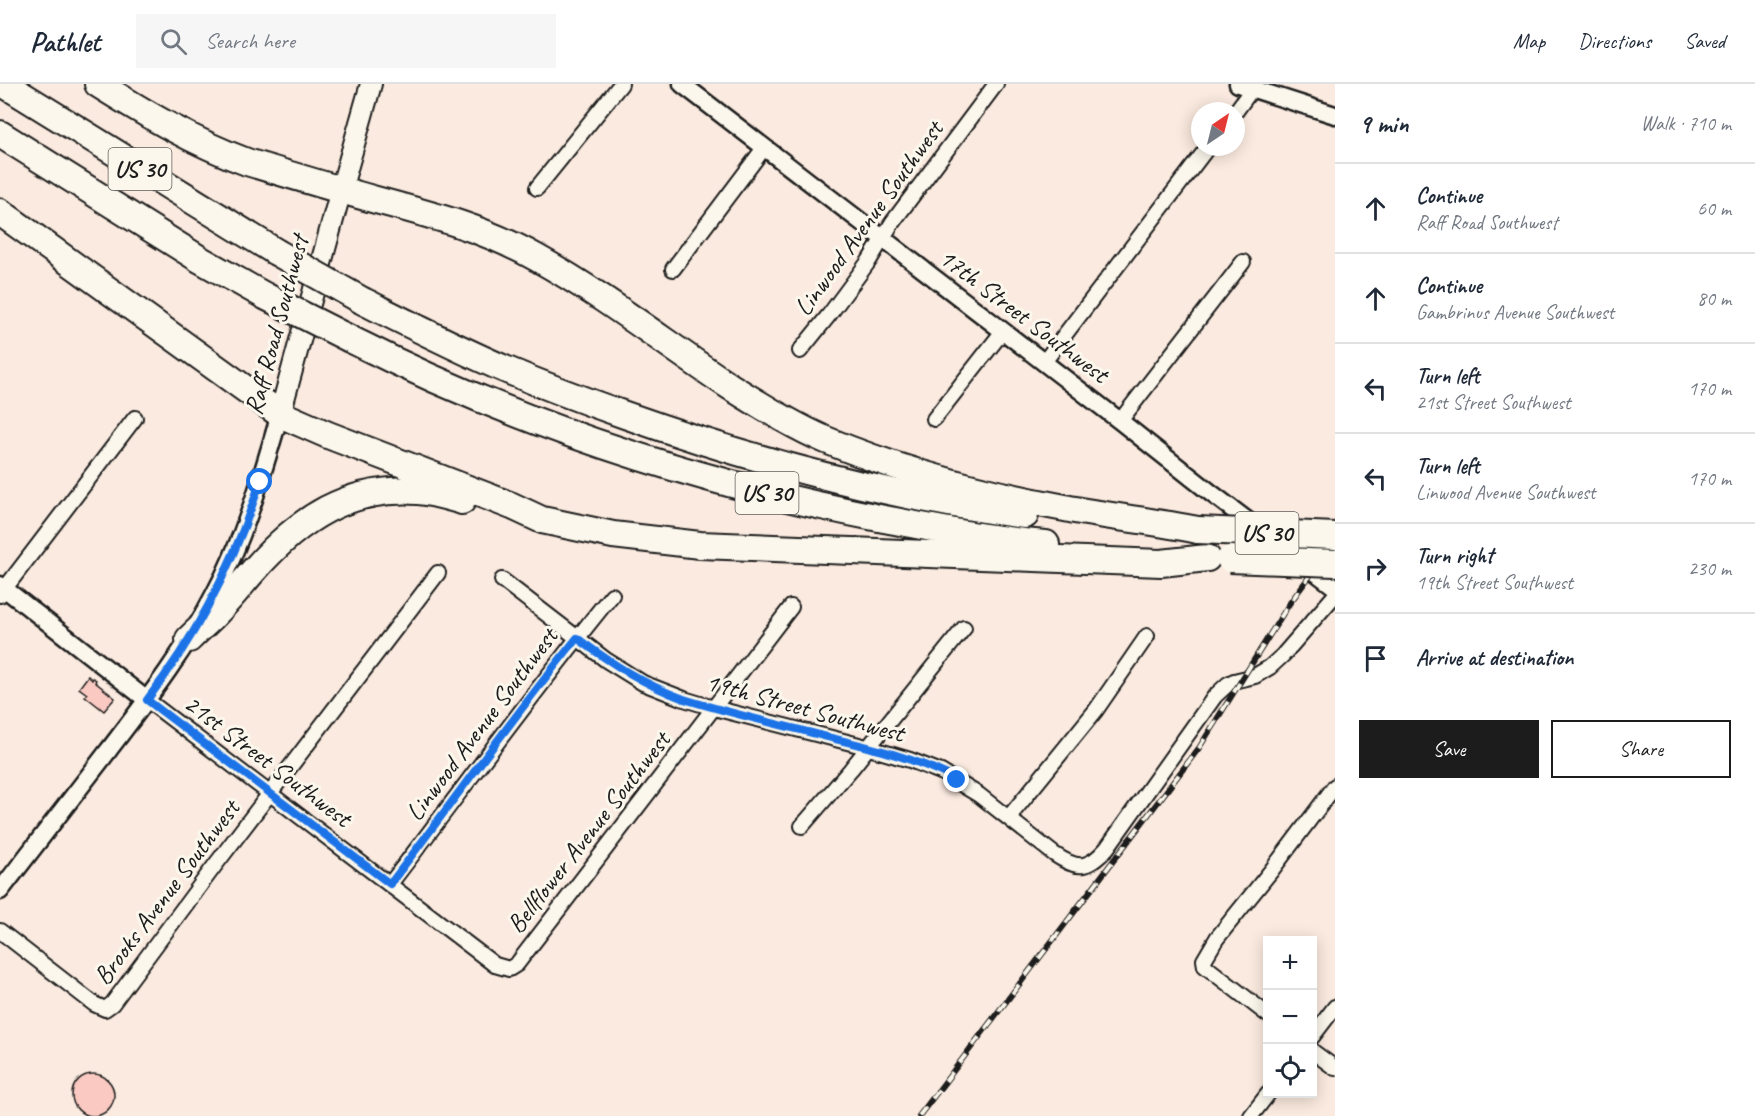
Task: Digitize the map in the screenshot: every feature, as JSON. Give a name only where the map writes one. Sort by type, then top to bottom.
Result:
[{"type":"highway","name":"US 30","points":[[4,84],[276,252],[363,301],[497,366],[662,428],[796,469],[900,494],[983,510],[1083,523],[1335,536]]},
{"type":"highway","points":[[98,84],[174,130],[222,153],[340,190],[464,225],[509,243],[593,292],[753,401],[824,439],[872,458],[966,487],[1068,509],[1198,530]]},
{"type":"highway","name":"US 30","points":[[0,134],[201,260],[265,296],[397,363],[511,411],[592,441],[734,485],[844,511],[939,529],[1041,544],[1219,558],[1335,563]]},
{"type":"highway","points":[[0,212],[280,414],[542,520]]},
{"type":"highway","points":[[189,639],[219,611],[270,553],[297,527],[317,514],[344,502],[387,491],[437,494],[513,515],[613,536],[700,545],[1161,563],[1219,558]]},
{"type":"main road","name":"Raff Road Southwest","points":[[280,414],[371,84]]},
{"type":"street","points":[[537,188],[621,84]]},
{"type":"street","name":"17th Street Southwest","points":[[682,84],[1335,587]]},
{"type":"street","name":"Linwood Avenue Southwest","points":[[800,351],[862,270],[892,223],[996,84]]},
{"type":"street","points":[[1239,102],[1245,86],[1335,115]]},
{"type":"street","points":[[673,269],[764,148]]},
{"type":"street","points":[[1044,362],[1201,156]]},
{"type":"street","points":[[1120,421],[1243,262]]},
{"type":"street","points":[[934,419],[1003,331]]},
{"type":"street","name":"Raff Road Southwest","points":[[0,891],[147,700],[189,639],[223,577],[249,516],[280,414]]},
{"type":"street","points":[[2,590],[135,418]]},
{"type":"street","name":"Brooks Avenue Southwest","points":[[0,931],[94,1004],[105,1009],[112,1004],[438,573]]},
{"type":"street","name":"19th Street Southwest","points":[[502,580],[606,660],[644,682],[684,699],[868,748],[941,772],[1009,817],[1067,863],[1080,866],[1095,861],[1107,848],[1215,696],[1228,684],[1255,676],[1270,667],[1335,595]]},
{"type":"street","name":"21st Street Southwest","points":[[2,590],[495,965],[509,969]]},
{"type":"street","name":"Linwood Avenue Southwest","points":[[390,884],[526,703],[612,595]]},
{"type":"street","name":"Bellflower Avenue Southwest","points":[[509,969],[517,964],[562,907],[790,607]]},
{"type":"street","points":[[802,826],[964,628]]},
{"type":"street","points":[[1009,817],[1096,710],[1147,636]]},
{"type":"street","points":[[1263,1012],[1203,962],[1217,938],[1335,786]]},
{"type":"street","points":[[1317,1030],[1335,1007]]},
{"type":"street","points":[[1317,1055],[1335,1068]]},
{"type":"street","points":[[1251,1116],[1265,1098]]},
{"type":"building","points":[[88,676],[96,680],[95,682],[115,698],[104,711],[85,696],[87,694],[79,688]]},
{"type":"building","points":[[93,1074],[108,1080],[114,1095],[108,1110],[93,1116],[78,1110],[72,1095],[78,1080]]},
{"type":"railway","points":[[919,1116],[1199,748],[1289,604],[1335,542]]},
{"type":"route","points":[[260,482],[240,540],[216,593],[181,653],[147,700],[390,884],[519,711],[577,638],[628,674],[659,690],[714,708],[910,760],[957,780]]}]
